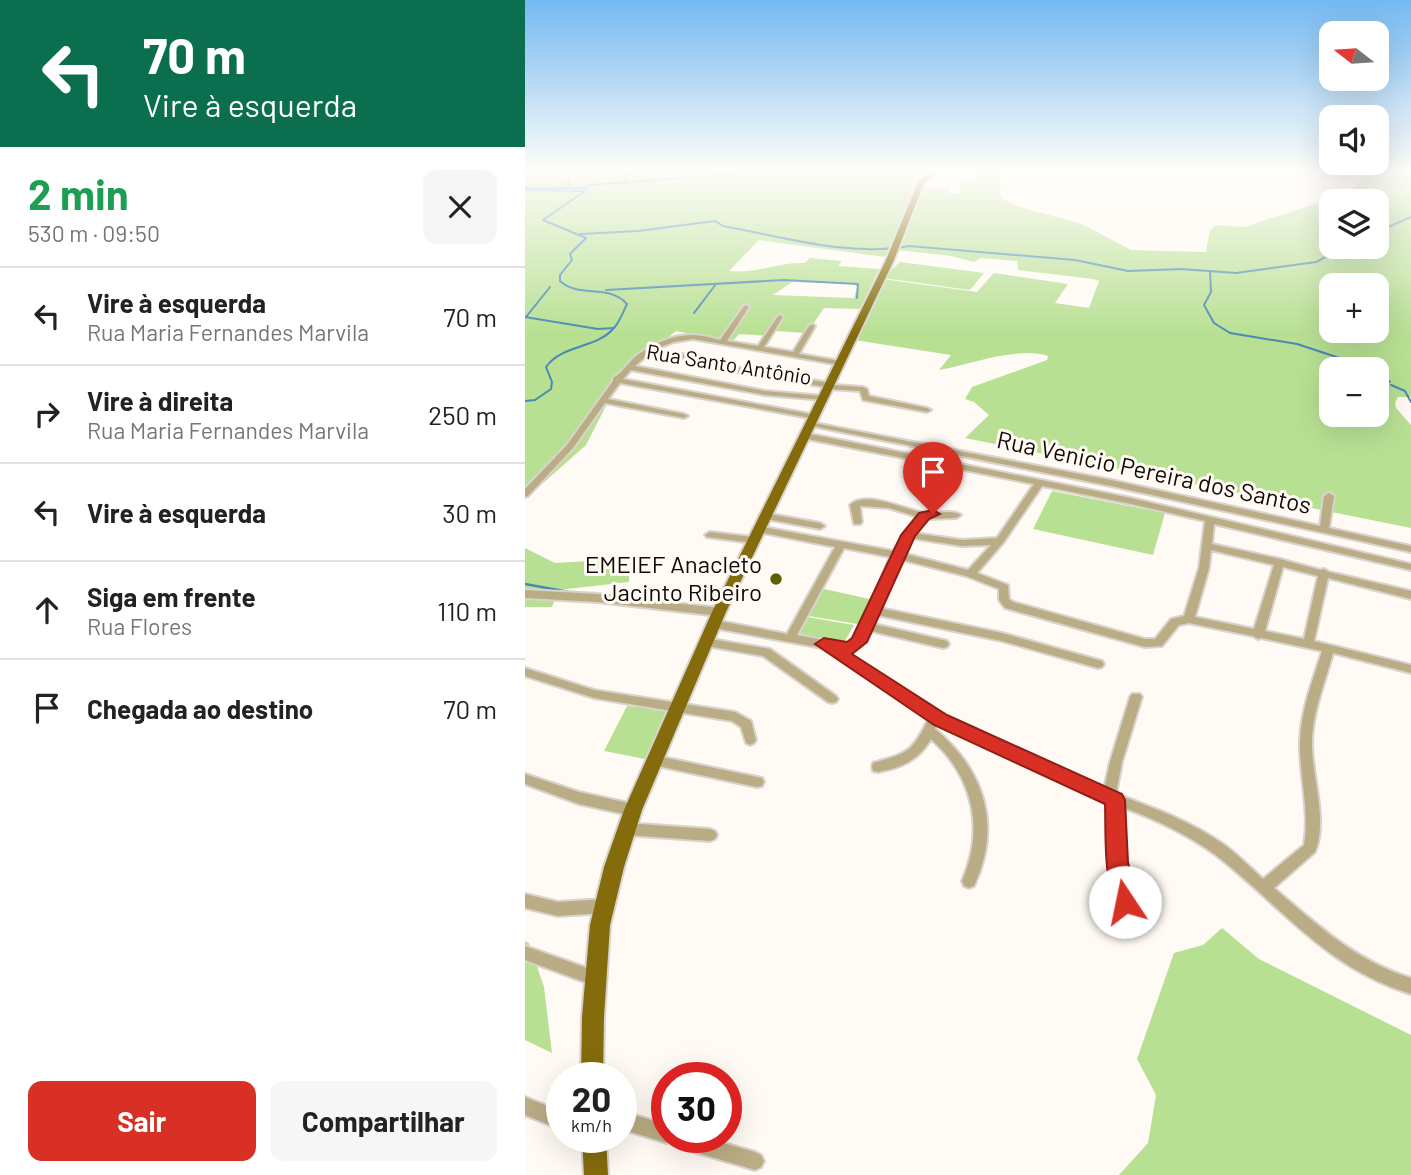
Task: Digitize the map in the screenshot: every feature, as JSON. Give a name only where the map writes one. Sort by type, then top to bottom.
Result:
[{"type":"main road","points":[[592,1062],[595,978],[604,906],[633,810],[705,642],[811,426],[905,224]]},
{"type":"main road","points":[[595,1153],[596,1175]]},
{"type":"street","points":[[723,341],[746,307]]},
{"type":"street","points":[[760,348],[780,317]]},
{"type":"street","points":[[795,355],[812,326]]},
{"type":"street","points":[[525,494],[564,454],[628,367],[669,340],[686,337],[723,341],[840,363]]},
{"type":"street","points":[[650,350],[828,390],[863,389],[866,398],[927,410]]},
{"type":"street","name":"Rua Santo Antônio","points":[[628,367],[771,394],[828,390]]},
{"type":"street","points":[[616,380],[811,426],[980,472],[1210,520],[1411,567]]},
{"type":"street","points":[[603,400],[684,416]]},
{"type":"street","name":"Rua Venicio Pereira dos Santos","points":[[811,426],[1111,483],[1411,549]]},
{"type":"street","points":[[980,472],[988,459]]},
{"type":"street","points":[[970,574],[1000,541],[1038,484]]},
{"type":"street","name":"Rua Venicio Pereira dos Santos","points":[[1324,531],[1329,496]]},
{"type":"street","points":[[857,522],[855,505],[858,503],[890,505],[924,516],[956,515]]},
{"type":"street","points":[[525,594],[598,598],[717,618],[843,648],[854,646],[867,626],[897,555],[908,535],[924,516]]},
{"type":"street","points":[[1189,619],[1208,546],[1210,520]]},
{"type":"street","points":[[710,535],[759,528],[820,526]]},
{"type":"street","points":[[759,528],[897,555],[970,574],[1004,587],[1004,600],[1009,605],[1145,643],[1158,643],[1175,622],[1189,619],[1411,669]]},
{"type":"street","points":[[908,535],[962,543],[1000,541]]},
{"type":"street","points":[[1339,550],[1344,535]]},
{"type":"street","points":[[791,637],[841,545]]},
{"type":"street","points":[[1208,546],[1411,595]]},
{"type":"street","points":[[1258,635],[1280,562]]},
{"type":"street","points":[[1308,645],[1324,572]]},
{"type":"street","points":[[874,611],[1002,637],[1098,664]]},
{"type":"street","points":[[867,626],[943,644]]},
{"type":"street","points":[[705,642],[766,652],[832,699]]},
{"type":"street","points":[[824,644],[935,716],[1112,799],[1153,813],[1201,838],[1221,851],[1321,938],[1360,965],[1388,979],[1411,986]]},
{"type":"street","points":[[1263,888],[1310,848],[1313,823],[1307,771],[1307,722],[1328,649]]},
{"type":"street","points":[[525,672],[594,694],[743,719],[750,730],[750,740]]},
{"type":"street","points":[[1129,922],[1118,862],[1112,799],[1116,762],[1136,697]]},
{"type":"street","points":[[878,767],[906,759],[921,746],[935,716]]},
{"type":"street","points":[[929,731],[953,752],[963,766],[975,801],[980,820],[981,848],[969,881]]},
{"type":"street","points":[[653,760],[758,782]]},
{"type":"street","points":[[525,779],[579,798],[633,810]]},
{"type":"street","points":[[626,829],[710,835]]},
{"type":"street","points":[[525,901],[558,909],[604,906]]},
{"type":"street","points":[[525,953],[595,978]]},
{"type":"street","points":[[525,1106],[546,1115]]},
{"type":"street","points":[[728,1153],[755,1161]]},
{"type":"green space","points":[[525,224],[900,224],[885,257],[759,240],[729,271],[805,263],[810,258],[842,261],[838,266],[879,269],[860,309],[824,308],[807,333],[775,331],[770,336],[739,334],[732,342],[676,331],[611,384],[609,400],[586,445],[525,499]],"holes":[[[792,282],[854,284],[857,287],[854,298],[773,295]]]},
{"type":"green space","points":[[906,224],[1081,224],[1131,250],[1206,252],[1210,230],[1216,225],[1244,227],[1254,224],[1319,224],[1319,259],[1389,259],[1389,224],[1411,224],[1411,397],[1398,397],[1395,403],[1396,408],[1411,425],[1411,528],[965,438],[989,415],[974,402],[965,399],[972,387],[1047,360],[1048,356],[1036,353],[1009,354],[939,370],[951,355],[854,340],[882,279],[977,292],[994,273],[1068,284],[1055,303],[1089,308],[1099,281],[1018,270],[1017,261],[980,258],[974,262],[951,256],[896,250]]},
{"type":"green space","points":[[900,262],[984,273],[970,290],[883,278]]},
{"type":"green space","points":[[1052,491],[1165,513],[1153,555],[1033,529]]},
{"type":"green space","points":[[525,548],[555,563],[629,559],[629,582],[558,590],[552,607],[525,607]]},
{"type":"green space","points":[[824,589],[874,600],[864,621],[857,624],[809,616]]},
{"type":"green space","points":[[807,617],[854,625],[842,646],[797,637]]},
{"type":"green space","points":[[627,706],[667,709],[645,759],[604,751]]},
{"type":"green space","points":[[1222,928],[1259,959],[1411,1035],[1411,1175],[1119,1175],[1148,1143],[1156,1095],[1137,1059],[1174,953],[1203,945]]},
{"type":"green space","points":[[525,941],[529,943],[544,987],[552,1053],[525,1040]]},
{"type":"waterway","points":[[552,224],[586,238],[570,254],[572,260],[560,275],[560,281],[576,289],[611,294],[627,304],[614,328]]},
{"type":"waterway","points":[[580,234],[638,231],[693,224]]},
{"type":"waterway","points":[[720,224],[839,247],[886,249],[909,246],[1075,260],[1128,271],[1210,271]]},
{"type":"waterway","points":[[1389,227],[1396,224]]},
{"type":"waterway","points":[[1210,271],[1236,273],[1322,259]]},
{"type":"waterway","points":[[1210,271],[1211,292],[1204,305],[1214,323],[1230,333],[1297,344],[1337,357]]},
{"type":"waterway","points":[[606,290],[784,280],[858,284],[857,298]]},
{"type":"waterway","points":[[694,313],[716,284]]},
{"type":"waterway","points":[[526,317],[550,287]]},
{"type":"waterway","points":[[525,317],[598,329],[614,328]]},
{"type":"waterway","points":[[525,401],[535,400],[551,389],[552,382],[546,367],[553,360],[561,354],[597,340],[614,328]]},
{"type":"waterway","points":[[1391,385],[1405,391],[1411,402]]},
{"type":"waterway","points":[[525,584],[569,592]]},
{"type":"place","name":"EMEIEF Anacleto Jacinto Ribeiro","points":[[776,579]]},
{"type":"route","points":[[933,514],[924,516],[908,535],[859,642],[849,648],[824,644],[940,720],[1115,800],[1118,862],[1125,902]]}]
